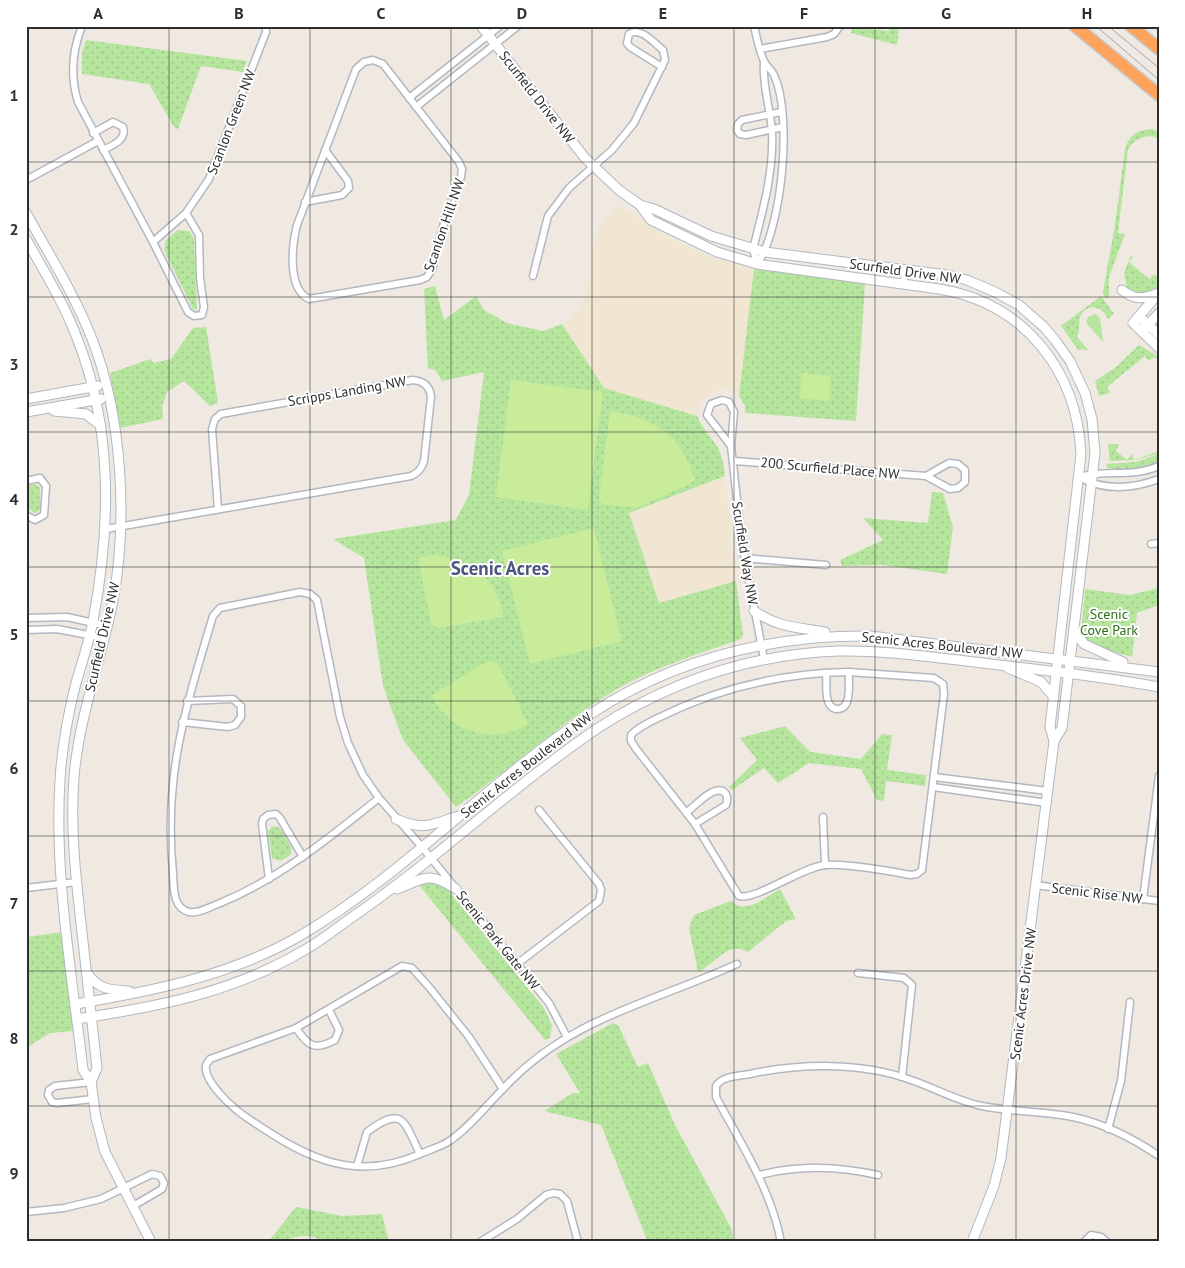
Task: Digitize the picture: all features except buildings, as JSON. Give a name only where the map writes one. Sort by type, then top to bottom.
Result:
[{"type":"highway","points":[[1075,26],[1159,96]]},
{"type":"highway","points":[[1131,26],[1159,49]]},
{"type":"street","points":[[82,26],[74,54],[74,83],[82,113],[153,242],[188,312],[194,316],[202,315],[204,307],[200,278],[199,235],[186,213]]},
{"type":"street","name":"Scanlon Green NW","points":[[153,242],[186,213],[210,179],[266,32],[266,26]]},
{"type":"street","name":"Scurfield Drive NW","points":[[481,26],[593,166],[640,206],[651,220],[678,235],[716,252],[757,264],[950,290],[980,300],[1008,316],[1042,346],[1056,366],[1072,400],[1080,440],[1079,477],[1057,672]]},
{"type":"street","points":[[409,98],[500,26]]},
{"type":"street","points":[[416,107],[518,26]]},
{"type":"street","points":[[754,26],[764,62],[774,75],[782,112],[783,127],[782,173],[765,252],[757,264]]},
{"type":"street","points":[[760,49],[827,37],[834,34],[840,26]]},
{"type":"street","points":[[533,276],[548,216],[568,188],[612,150],[634,123],[662,67],[665,60],[663,50],[640,32],[634,31],[629,34],[627,43],[630,48],[662,67]]},
{"type":"street","name":"Scanlon Hill NW","points":[[373,60],[383,64],[416,107],[459,162],[462,169],[461,177],[439,239],[432,268],[427,277],[420,280],[314,299],[304,296],[297,285],[293,249],[297,225],[356,69],[360,64],[373,60]]},
{"type":"street","points":[[757,264],[753,249],[771,171],[772,130],[763,76],[764,62]]},
{"type":"street","points":[[782,112],[742,120],[738,124],[737,130],[740,134],[746,136],[783,127]]},
{"type":"street","points":[[93,133],[113,122],[123,127],[125,133],[122,138],[103,150]]},
{"type":"street","points":[[26,180],[98,141]]},
{"type":"street","points":[[305,202],[342,195],[349,188],[348,181],[325,150]]},
{"type":"street","name":"Scurfield Drive NW","points":[[640,206],[654,209],[711,236],[765,252],[952,276],[980,285],[1019,305],[1044,327],[1070,361],[1085,393],[1094,431],[1093,485],[1070,674]]},
{"type":"street","name":"Scurfield Drive NW","points":[[26,214],[82,316],[96,350],[106,385],[119,478],[121,526],[117,573],[107,626],[85,707],[75,768],[72,827],[76,882],[92,1017]]},
{"type":"street","name":"Scurfield Drive NW","points":[[26,239],[76,336],[92,387],[101,426],[106,477],[106,529],[102,571],[93,623],[74,692],[62,758],[57,826],[61,883],[77,1019]]},
{"type":"street","points":[[902,284],[906,270]]},
{"type":"street","points":[[1122,290],[1136,298],[1145,298],[1159,293]]},
{"type":"street","points":[[1159,293],[1133,323],[1159,335]]},
{"type":"street","points":[[1144,329],[1159,313]]},
{"type":"street","points":[[1139,316],[1144,329],[1159,348]]},
{"type":"street","name":"Scripps Landing NW","points":[[106,529],[121,526],[218,509],[414,474],[422,467],[424,461],[431,397],[430,390],[422,382],[414,380],[221,414],[215,419],[212,429],[218,509]]},
{"type":"street","points":[[26,399],[106,385]]},
{"type":"street","points":[[26,413],[108,397]]},
{"type":"street","name":"Scurfield Way NW","points":[[731,446],[734,408],[726,400],[716,400],[708,408],[708,418],[724,434],[731,446],[744,558],[764,659]]},
{"type":"street","points":[[26,413],[75,412],[86,414],[101,426]]},
{"type":"street","name":"200 Scurfield Place NW","points":[[734,461],[926,476],[954,489],[962,486],[966,475],[962,466],[949,463],[926,476]]},
{"type":"street","points":[[1079,477],[1094,472],[1125,474],[1159,466]]},
{"type":"street","points":[[1079,477],[1093,485],[1131,486],[1159,479]]},
{"type":"street","points":[[26,481],[37,478],[44,482],[46,509],[43,517],[38,520],[32,520],[26,515]]},
{"type":"street","points":[[1151,544],[1159,543]]},
{"type":"street","points":[[744,558],[826,565]]},
{"type":"street","name":"Scenic Park Gate NW","points":[[187,701],[216,610],[223,606],[282,595],[303,592],[310,594],[319,605],[343,730],[355,760],[379,798],[422,847],[549,1003],[567,1037]]},
{"type":"street","points":[[754,611],[769,621],[781,625],[824,632],[835,636]]},
{"type":"street","points":[[26,618],[52,616],[107,626]]},
{"type":"street","points":[[26,630],[57,629],[104,638]]},
{"type":"street","points":[[1075,632],[1090,649],[1144,670]]},
{"type":"street","name":"Scenic Acres Boulevard NW","points":[[76,1004],[143,992],[212,974],[259,956],[301,935],[334,914],[422,847],[556,738],[621,696],[685,666],[761,644],[835,636],[890,637],[1159,672]]},
{"type":"street","name":"Scenic Acres Boulevard NW","points":[[77,1019],[144,1009],[194,998],[247,978],[302,952],[388,893],[568,750],[616,716],[687,682],[764,659],[809,653],[865,651],[1004,665],[1159,686]]},
{"type":"street","points":[[1004,665],[1013,671],[1041,682],[1054,697]]},
{"type":"street","points":[[826,673],[828,701],[832,707],[838,709],[844,707],[848,702],[849,672]]},
{"type":"street","points":[[849,672],[934,678],[943,684],[944,694],[924,866],[920,872],[910,875],[825,864],[786,878],[750,897],[742,898],[736,894],[687,812],[637,750],[631,740],[632,733],[670,712],[723,692],[775,679],[849,672]]},
{"type":"street","name":"Scenic Acres Drive NW","points":[[972,1242],[998,1171],[1009,1109],[1054,741],[1050,726],[1057,672]]},
{"type":"street","name":"Scenic Acres Drive NW","points":[[1054,741],[1062,728],[1070,674]]},
{"type":"street","points":[[182,722],[228,727],[235,725],[241,717],[241,706],[233,699],[187,701],[182,722],[175,755],[170,808],[171,852],[176,901],[184,910],[197,912],[238,896],[269,879],[304,857],[379,798]]},
{"type":"street","points":[[1143,899],[1159,776]]},
{"type":"street","points":[[934,777],[1048,791]]},
{"type":"street","points":[[933,787],[1047,803]]},
{"type":"street","points":[[687,812],[714,791],[720,790],[725,793],[728,799],[726,806],[695,824]]},
{"type":"street","points":[[517,964],[599,901],[601,896],[599,884],[539,810]]},
{"type":"street","points":[[269,879],[262,824],[263,819],[268,814],[273,814],[280,818],[304,857]]},
{"type":"street","points":[[396,819],[414,827],[427,826],[462,814]]},
{"type":"street","points":[[823,817],[825,864]]},
{"type":"street","points":[[388,893],[429,877],[442,880],[456,889]]},
{"type":"street","points":[[26,888],[76,882]]},
{"type":"street","name":"Scenic Rise NW","points":[[1035,885],[1159,901]]},
{"type":"street","points":[[503,1088],[469,1037],[412,968],[405,966],[396,968],[329,1010],[296,1028],[210,1059],[206,1065],[206,1074],[230,1105],[278,1138],[308,1155],[328,1162],[357,1166],[392,1164],[446,1143],[460,1133],[530,1061],[567,1037],[646,999],[710,976],[737,964]]},
{"type":"street","points":[[86,972],[95,984],[104,989],[143,992]]},
{"type":"street","points":[[858,973],[904,978],[912,985],[902,1077]]},
{"type":"street","points":[[1108,1129],[1121,1081],[1130,1002]]},
{"type":"street","points":[[296,1028],[303,1038],[313,1046],[321,1047],[335,1040],[339,1030],[329,1010]]},
{"type":"street","points":[[91,1082],[98,1068],[92,1017]]},
{"type":"street","points":[[77,1019],[83,1070],[91,1082],[101,1140],[123,1190],[151,1242]]},
{"type":"street","points":[[781,1242],[770,1203],[759,1175],[716,1097],[718,1082],[769,1070],[810,1067],[853,1069],[902,1077],[950,1097],[983,1106],[1071,1117],[1108,1129],[1159,1156]]},
{"type":"street","points":[[91,1082],[55,1086],[49,1090],[48,1095],[52,1102],[57,1103],[93,1099]]},
{"type":"street","points":[[357,1166],[367,1132],[389,1118],[395,1118],[405,1123],[420,1154]]},
{"type":"street","points":[[759,1175],[786,1169],[816,1166],[836,1167],[878,1175]]},
{"type":"street","points":[[26,1212],[64,1208],[101,1199],[123,1190],[152,1174],[162,1178],[164,1183],[161,1190],[132,1206]]},
{"type":"street","points":[[480,1242],[517,1219],[546,1195],[553,1193],[560,1194],[567,1201],[578,1242]]},
{"type":"street","points":[[1084,1242],[1091,1235],[1096,1235],[1107,1242]]},
{"type":"shaded area","points":[[620,205],[659,232],[678,242],[712,257],[754,269],[739,396],[730,390],[715,390],[701,401],[697,416],[604,388],[562,324],[570,320],[584,302],[589,280],[591,252],[599,227]]},
{"type":"shaded area","points":[[725,476],[736,581],[659,604],[629,513]]},
{"type":"green space","points":[[890,26],[899,26],[897,45],[851,33],[852,27],[889,31]]},
{"type":"green space","points":[[86,40],[247,61],[243,72],[201,66],[178,129],[174,127],[149,84],[82,74],[82,54]]},
{"type":"green space","points":[[1152,129],[1159,131],[1159,139],[1146,136],[1134,142],[1128,149],[1118,233],[1125,234],[1109,277],[1109,297],[1105,298],[1103,292],[1115,225],[1125,149],[1134,134]]},
{"type":"green space","points":[[178,230],[189,231],[194,239],[197,310],[193,309],[164,250],[166,240]]},
{"type":"green space","points":[[1131,255],[1133,257],[1129,262],[1149,279],[1154,274],[1159,279],[1159,285],[1153,291],[1141,295],[1127,287],[1124,273]]},
{"type":"green space","points":[[754,269],[865,283],[856,421],[745,413],[745,406],[739,396]]},
{"type":"green space","points":[[435,286],[444,320],[476,296],[484,310],[507,323],[543,331],[562,324],[604,388],[697,416],[721,455],[725,476],[629,513],[659,603],[736,581],[743,635],[741,639],[662,667],[617,689],[575,717],[456,807],[403,740],[383,686],[364,558],[333,539],[456,520],[469,495],[484,372],[442,381],[435,370],[428,368],[424,289]]},
{"type":"green space","points":[[1101,296],[1114,314],[1108,319],[1100,309],[1093,307],[1082,313],[1077,337],[1089,351],[1082,349],[1079,351],[1061,326]]},
{"type":"green space","points":[[1095,314],[1100,318],[1103,342],[1086,323],[1088,317]]},
{"type":"green space","points":[[206,327],[218,403],[210,406],[184,381],[167,392],[162,406],[163,419],[120,428],[110,373],[151,359],[153,363],[171,359],[193,328]]},
{"type":"green space","points":[[1139,345],[1159,357],[1159,360],[1154,357],[1149,361],[1145,356],[1107,387],[1110,393],[1099,396],[1095,381],[1116,367]]},
{"type":"green space","points":[[802,373],[831,376],[829,401],[800,398]]},
{"type":"green space","points":[[511,380],[603,392],[588,510],[496,497]]},
{"type":"green space","points":[[610,411],[640,418],[665,432],[675,441],[683,453],[695,481],[637,508],[602,504],[599,499]]},
{"type":"green space","points":[[1108,444],[1119,444],[1116,451],[1127,460],[1132,454],[1134,460],[1159,451],[1159,453],[1136,460],[1110,461]]},
{"type":"green space","points":[[1159,454],[1159,461],[1134,469],[1108,468],[1106,464],[1136,462]]},
{"type":"green space","points":[[35,484],[40,488],[40,509],[36,513],[28,506],[26,494],[26,486]]},
{"type":"green space","points":[[932,492],[943,493],[953,527],[947,574],[882,565],[842,566],[840,560],[883,540],[863,518],[928,523]]},
{"type":"green space","points":[[594,528],[622,641],[530,664],[502,551]]},
{"type":"green space","points":[[439,555],[464,563],[482,575],[496,592],[504,617],[438,628],[431,624],[418,558]]},
{"type":"green space","name":"Scenic Cove Park","points":[[1159,588],[1159,605],[1137,613],[1132,657],[1103,649],[1084,638],[1082,623],[1085,589],[1130,595]]},
{"type":"green space","points":[[488,661],[497,662],[528,724],[515,731],[501,734],[473,732],[449,718],[439,708],[432,695]]},
{"type":"green space","points":[[785,726],[810,752],[861,759],[882,734],[892,735],[887,770],[926,775],[925,786],[886,781],[884,801],[877,800],[861,769],[809,763],[778,783],[764,768],[732,790],[729,787],[757,760],[740,738]]},
{"type":"green space","points":[[273,826],[280,828],[292,848],[290,855],[281,861],[272,858],[268,831]]},
{"type":"green space","points":[[428,882],[441,884],[449,891],[544,1008],[552,1025],[550,1038],[545,1040],[419,885]]},
{"type":"green space","points":[[780,889],[796,919],[786,921],[748,952],[741,949],[728,951],[698,972],[689,928],[694,915],[731,901],[743,907],[756,904]]},
{"type":"green space","points":[[63,932],[74,1031],[50,1033],[26,1048],[26,937]]},
{"type":"green space","points":[[613,1023],[618,1025],[638,1067],[648,1063],[675,1125],[731,1228],[734,1242],[648,1242],[601,1125],[544,1111],[573,1093],[580,1093],[556,1054]]},
{"type":"green space","points":[[296,1207],[342,1216],[382,1214],[389,1242],[317,1242],[317,1238],[305,1236],[268,1242]]},
{"type":"tram line","points":[[1096,26],[1159,80]]},
{"type":"tram line","points":[[1108,26],[1159,68]]},
{"type":"district","name":"Scenic Acres","points":[[500,568]]}]
